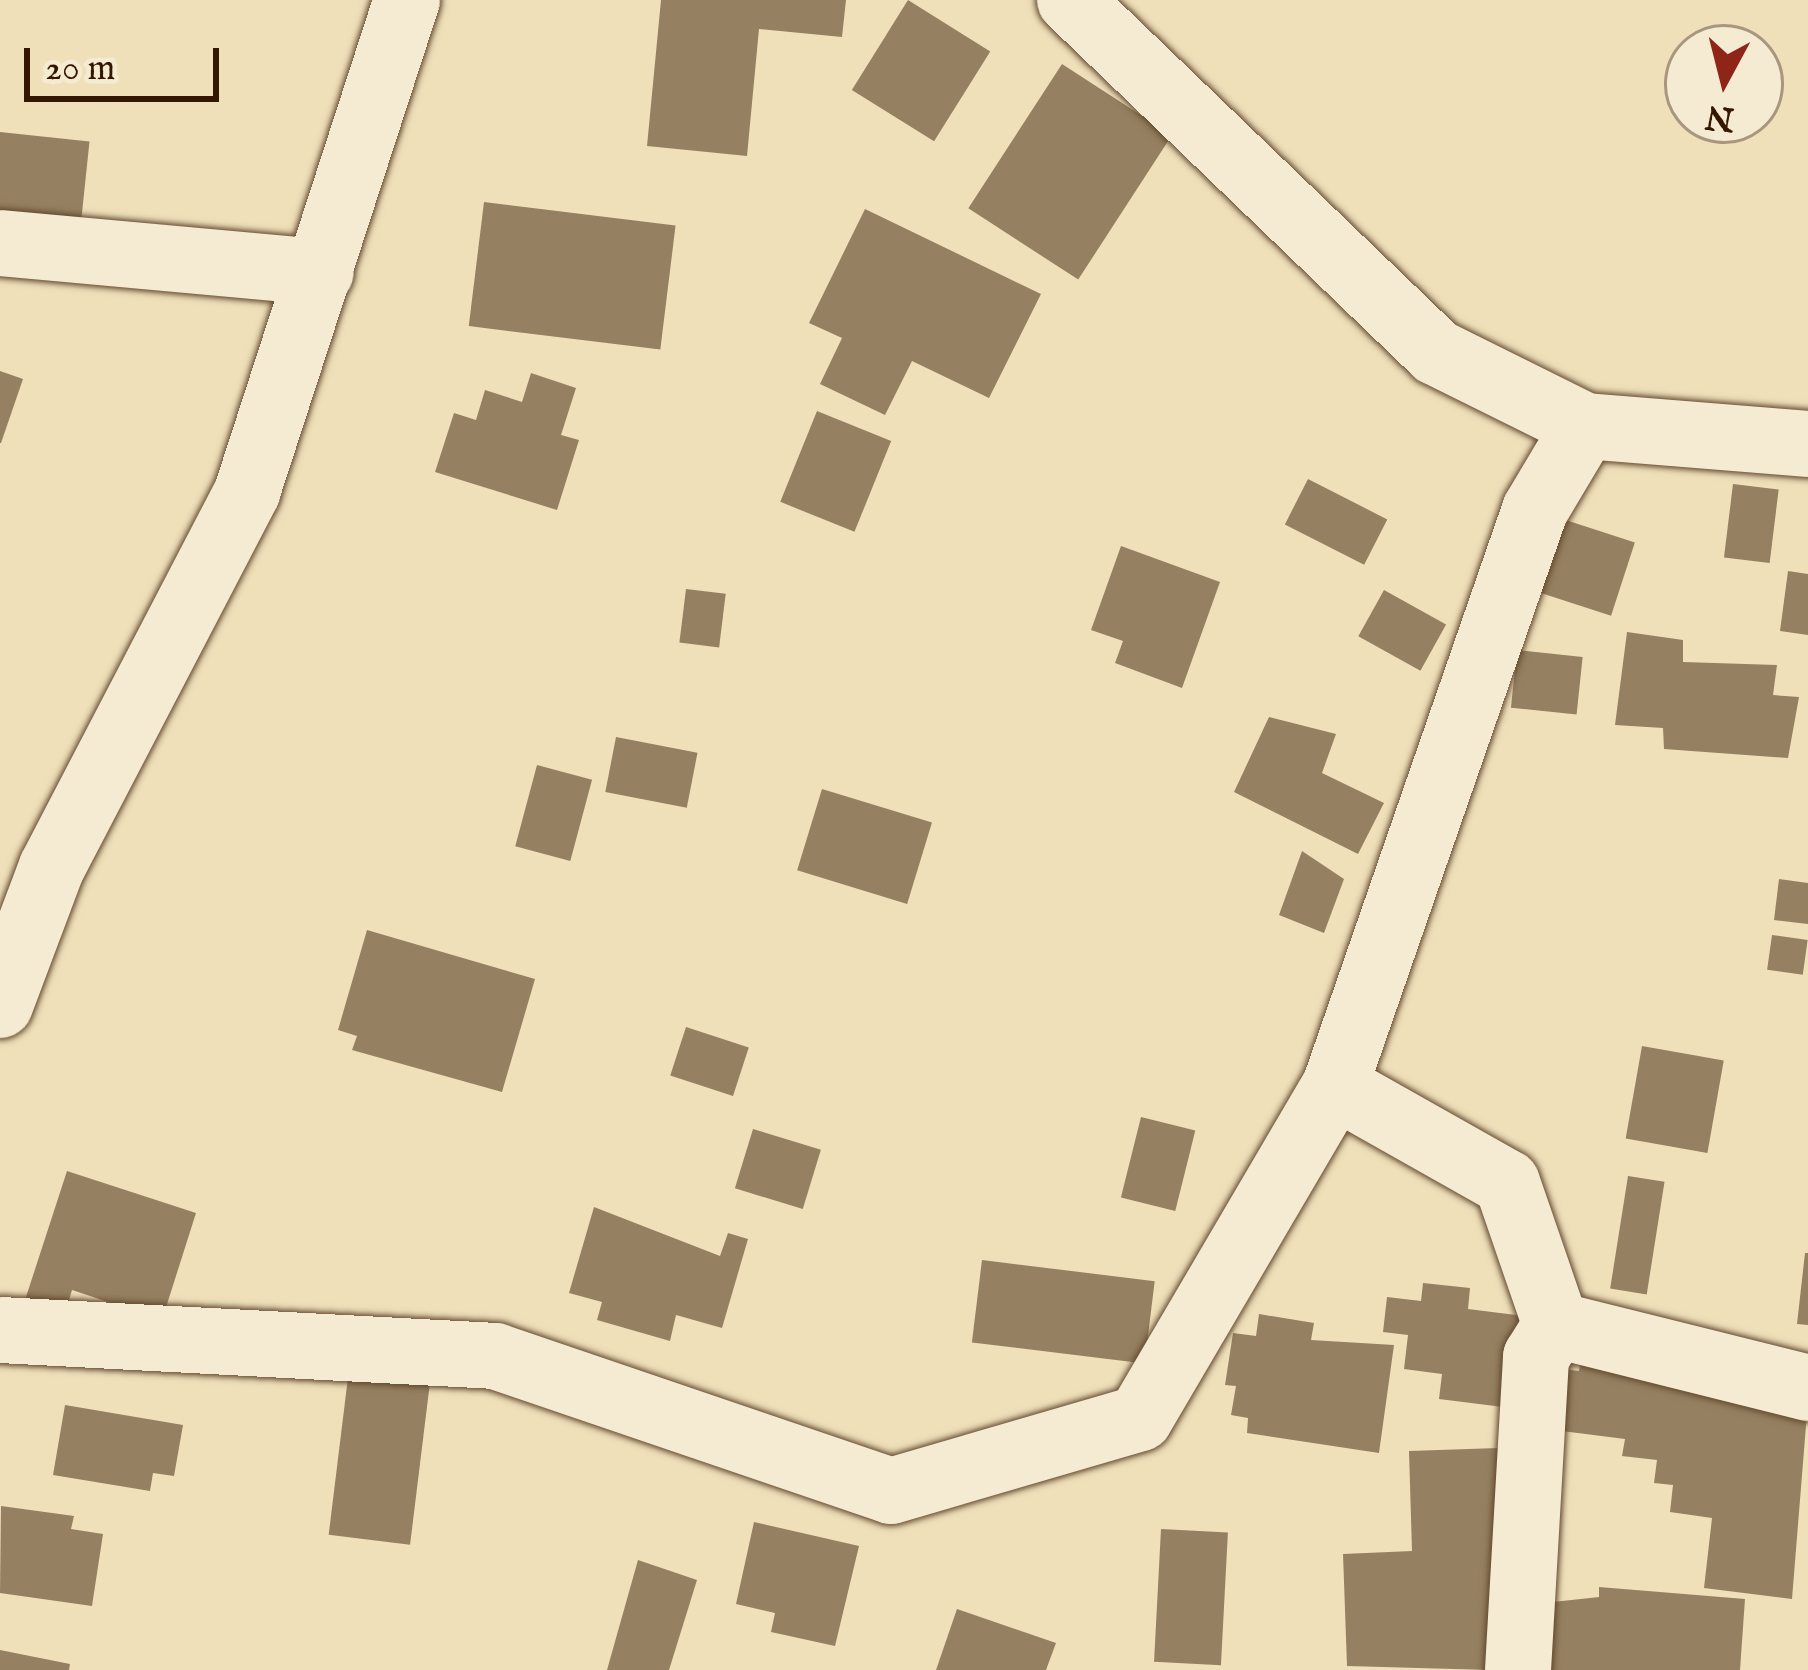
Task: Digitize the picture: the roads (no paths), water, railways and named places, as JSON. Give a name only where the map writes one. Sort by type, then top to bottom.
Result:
[{"type":"street","points":[[0,1005],[52,867],[247,491],[407,0]]},
{"type":"street","points":[[1070,0],[1436,352],[1585,426],[1808,444]]},
{"type":"street","points":[[0,243],[321,272]]},
{"type":"street","points":[[0,1330],[495,1356],[891,1491],[1141,1418],[1335,1086],[1535,510],[1585,426]]},
{"type":"street","points":[[1335,1086],[1508,1183],[1556,1325]]},
{"type":"street","points":[[1556,1325],[1808,1388]]},
{"type":"street","points":[[1518,1670],[1536,1357],[1556,1325]]}]
